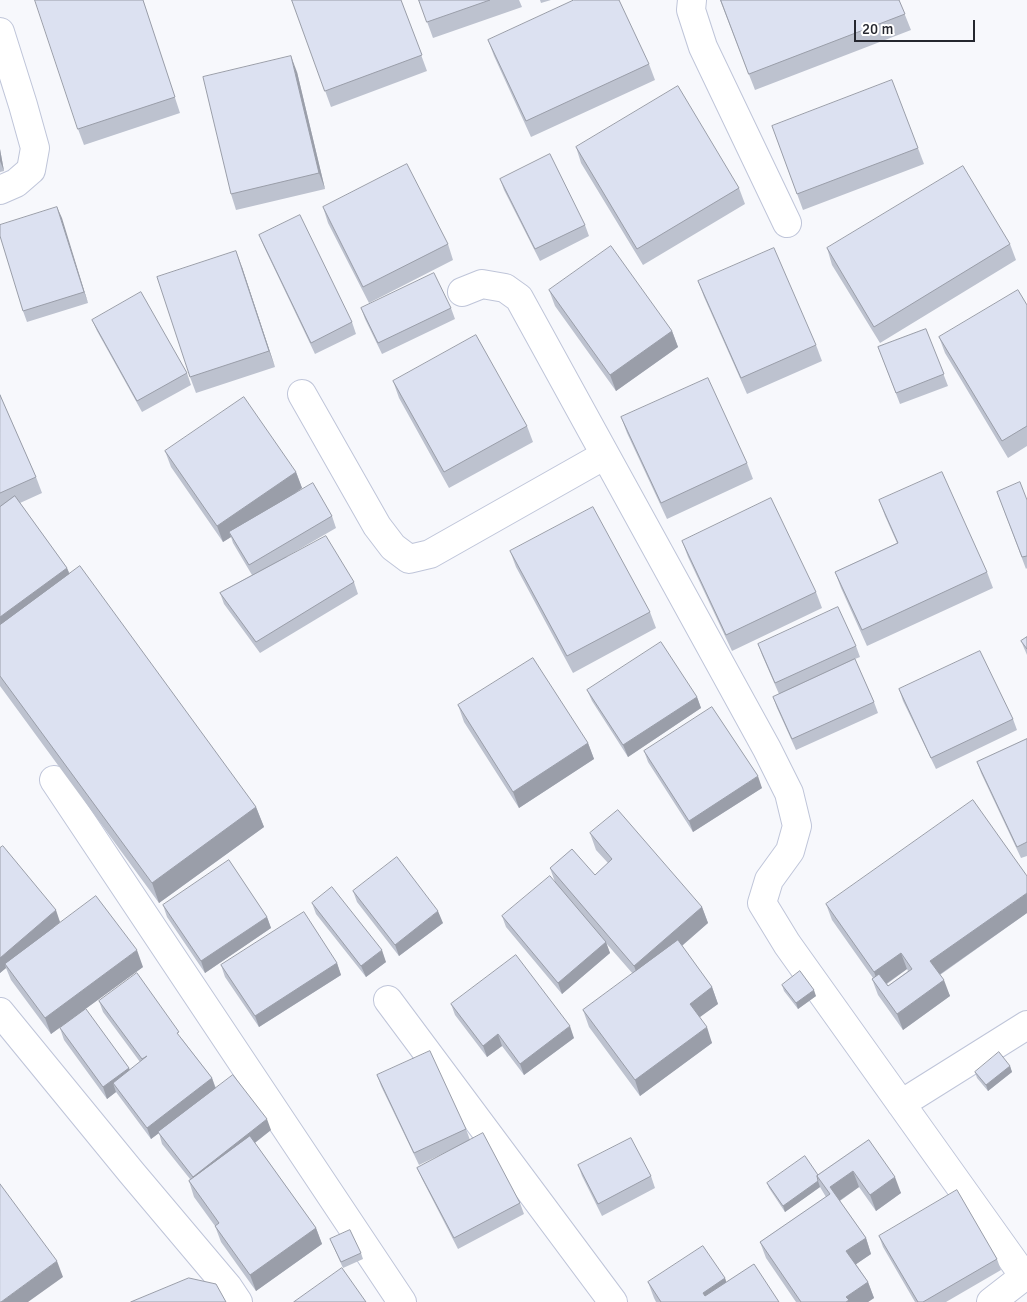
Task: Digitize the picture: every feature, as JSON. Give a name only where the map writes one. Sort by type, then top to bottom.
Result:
[{"type":"street","points":[[692,0],[691,10],[703,47],[787,223]]},
{"type":"street","points":[[0,32],[35,148],[31,170],[16,183],[0,190]]},
{"type":"street","points":[[462,292],[482,284],[505,288],[519,298],[766,749],[789,793],[797,826],[790,850],[769,880],[762,903],[787,944],[1026,1275],[991,1302]]},
{"type":"street","points":[[302,394],[377,526],[393,547],[409,559],[430,554],[605,455]]},
{"type":"street","points":[[54,780],[402,1302]]},
{"type":"street","points":[[388,1000],[613,1302]]},
{"type":"street","points":[[0,1012],[228,1287],[238,1302]]},
{"type":"street","points":[[901,1104],[1027,1025]]},
{"type":"building","points":[[35,0],[143,0],[175,97],[78,129]]},
{"type":"building","points":[[292,0],[401,0],[422,55],[325,91]]},
{"type":"building","points":[[419,0],[490,0],[427,22]]},
{"type":"building","points":[[574,0],[619,0],[649,64],[526,121],[488,40]]},
{"type":"building","points":[[721,0],[899,0],[905,14],[749,74]]},
{"type":"building","points":[[291,56],[319,173],[231,194],[203,77]]},
{"type":"building","points":[[892,80],[918,148],[797,194],[772,126]]},
{"type":"building","points":[[678,86],[739,188],[637,249],[576,147]]},
{"type":"building","points":[[550,154],[585,225],[535,249],[500,179]]},
{"type":"building","points":[[407,164],[448,244],[363,287],[323,207]]},
{"type":"building","points":[[963,166],[1010,244],[874,327],[827,248]]},
{"type":"building","points":[[57,207],[84,292],[23,311],[0,236],[0,225]]},
{"type":"building","points":[[300,215],[352,322],[311,343],[259,235]]},
{"type":"building","points":[[611,246],[672,331],[610,375],[549,290]]},
{"type":"building","points":[[774,248],[816,345],[741,378],[698,281]]},
{"type":"building","points":[[236,251],[269,351],[190,377],[157,277]]},
{"type":"building","points":[[434,273],[451,308],[378,343],[361,308]]},
{"type":"building","points":[[1018,290],[1027,305],[1027,426],[1002,441],[939,337]]},
{"type":"building","points":[[141,292],[187,373],[137,401],[92,320]]},
{"type":"building","points":[[926,329],[944,374],[896,393],[878,347]]},
{"type":"building","points":[[476,335],[527,426],[444,472],[393,381]]},
{"type":"building","points":[[708,378],[747,463],[661,503],[621,417]]},
{"type":"building","points":[[0,395],[36,477],[0,493]]},
{"type":"building","points":[[244,397],[296,472],[217,526],[165,451]]},
{"type":"building","points":[[942,472],[987,572],[862,630],[835,572],[898,543],[879,500]]},
{"type":"building","points":[[1020,482],[1027,500],[1027,556],[1022,557],[997,492]]},
{"type":"building","points":[[313,483],[332,516],[249,565],[229,532]]},
{"type":"building","points":[[15,496],[67,568],[0,617],[0,507]]},
{"type":"building","points":[[771,498],[816,592],[726,635],[682,541]]},
{"type":"building","points":[[593,507],[650,612],[567,656],[510,551]]},
{"type":"building","points":[[326,536],[354,582],[256,642],[220,593]]},
{"type":"building","points":[[80,566],[256,807],[152,883],[0,676],[0,625]]},
{"type":"building","points":[[838,607],[856,646],[775,683],[758,644]]},
{"type":"building","points":[[1027,637],[1027,649],[1021,641]]},
{"type":"building","points":[[661,642],[697,697],[623,745],[587,690]]},
{"type":"building","points":[[980,651],[1013,719],[931,758],[899,689]]},
{"type":"building","points":[[533,658],[588,743],[513,792],[458,705]]},
{"type":"building","points":[[855,659],[874,702],[792,739],[773,697]]},
{"type":"building","points":[[712,707],[758,776],[689,821],[644,751]]},
{"type":"building","points":[[1027,739],[1027,842],[1017,847],[977,762]]},
{"type":"building","points":[[973,800],[1027,876],[1027,893],[930,961],[944,980],[897,1014],[872,979],[879,974],[888,986],[912,969],[901,953],[874,972],[826,904]]},
{"type":"building","points":[[618,810],[702,907],[634,966],[550,868],[572,849],[595,875],[612,859],[590,833]]},
{"type":"building","points":[[3,846],[56,910],[0,958],[0,848]]},
{"type":"building","points":[[397,857],[438,911],[395,945],[353,891]]},
{"type":"building","points":[[229,860],[267,917],[201,961],[163,905]]},
{"type":"building","points":[[550,876],[606,942],[558,983],[502,916]]},
{"type":"building","points":[[332,887],[382,950],[361,966],[312,903]]},
{"type":"building","points":[[96,896],[137,950],[45,1018],[5,964]]},
{"type":"building","points":[[304,912],[337,963],[255,1016],[221,965]]},
{"type":"building","points":[[678,940],[712,987],[690,1004],[707,1027],[635,1080],[583,1010]]},
{"type":"building","points":[[516,955],[570,1026],[520,1064],[498,1034],[483,1046],[451,1004]]},
{"type":"building","points":[[800,971],[814,990],[796,1003],[782,985]]},
{"type":"building","points":[[137,973],[179,1032],[177,1033],[212,1078],[147,1128],[113,1083],[147,1056],[142,1059],[99,1001]]},
{"type":"building","points":[[86,1009],[129,1068],[103,1087],[60,1028]]},
{"type":"building","points":[[430,1051],[466,1129],[414,1153],[377,1075]]},
{"type":"building","points":[[999,1052],[1010,1066],[986,1085],[975,1072]]},
{"type":"building","points":[[233,1075],[267,1119],[193,1177],[158,1132]]},
{"type":"building","points":[[483,1133],[520,1203],[454,1238],[417,1168]]},
{"type":"building","points":[[250,1136],[316,1228],[250,1275],[215,1226],[219,1223],[189,1181]]},
{"type":"building","points":[[631,1138],[651,1176],[598,1204],[578,1165]]},
{"type":"building","points":[[869,1140],[895,1177],[870,1195],[853,1171],[830,1187],[866,1238],[846,1251],[868,1282],[846,1297],[849,1300],[846,1302],[801,1302],[760,1242],[830,1194],[817,1176]]},
{"type":"building","points":[[805,1156],[818,1175],[818,1181],[783,1206],[767,1183]]},
{"type":"building","points":[[0,1184],[57,1261],[1,1302],[0,1302]]},
{"type":"building","points":[[957,1190],[997,1259],[923,1302],[918,1302],[879,1236]]},
{"type":"building","points":[[350,1230],[361,1253],[341,1262],[330,1239]]},
{"type":"building","points":[[703,1246],[725,1278],[703,1293],[705,1296],[754,1264],[779,1302],[661,1302],[648,1282]]},
{"type":"building","points":[[342,1268],[366,1302],[294,1302]]},
{"type":"building","points":[[189,1278],[216,1284],[226,1302],[131,1302]]}]
